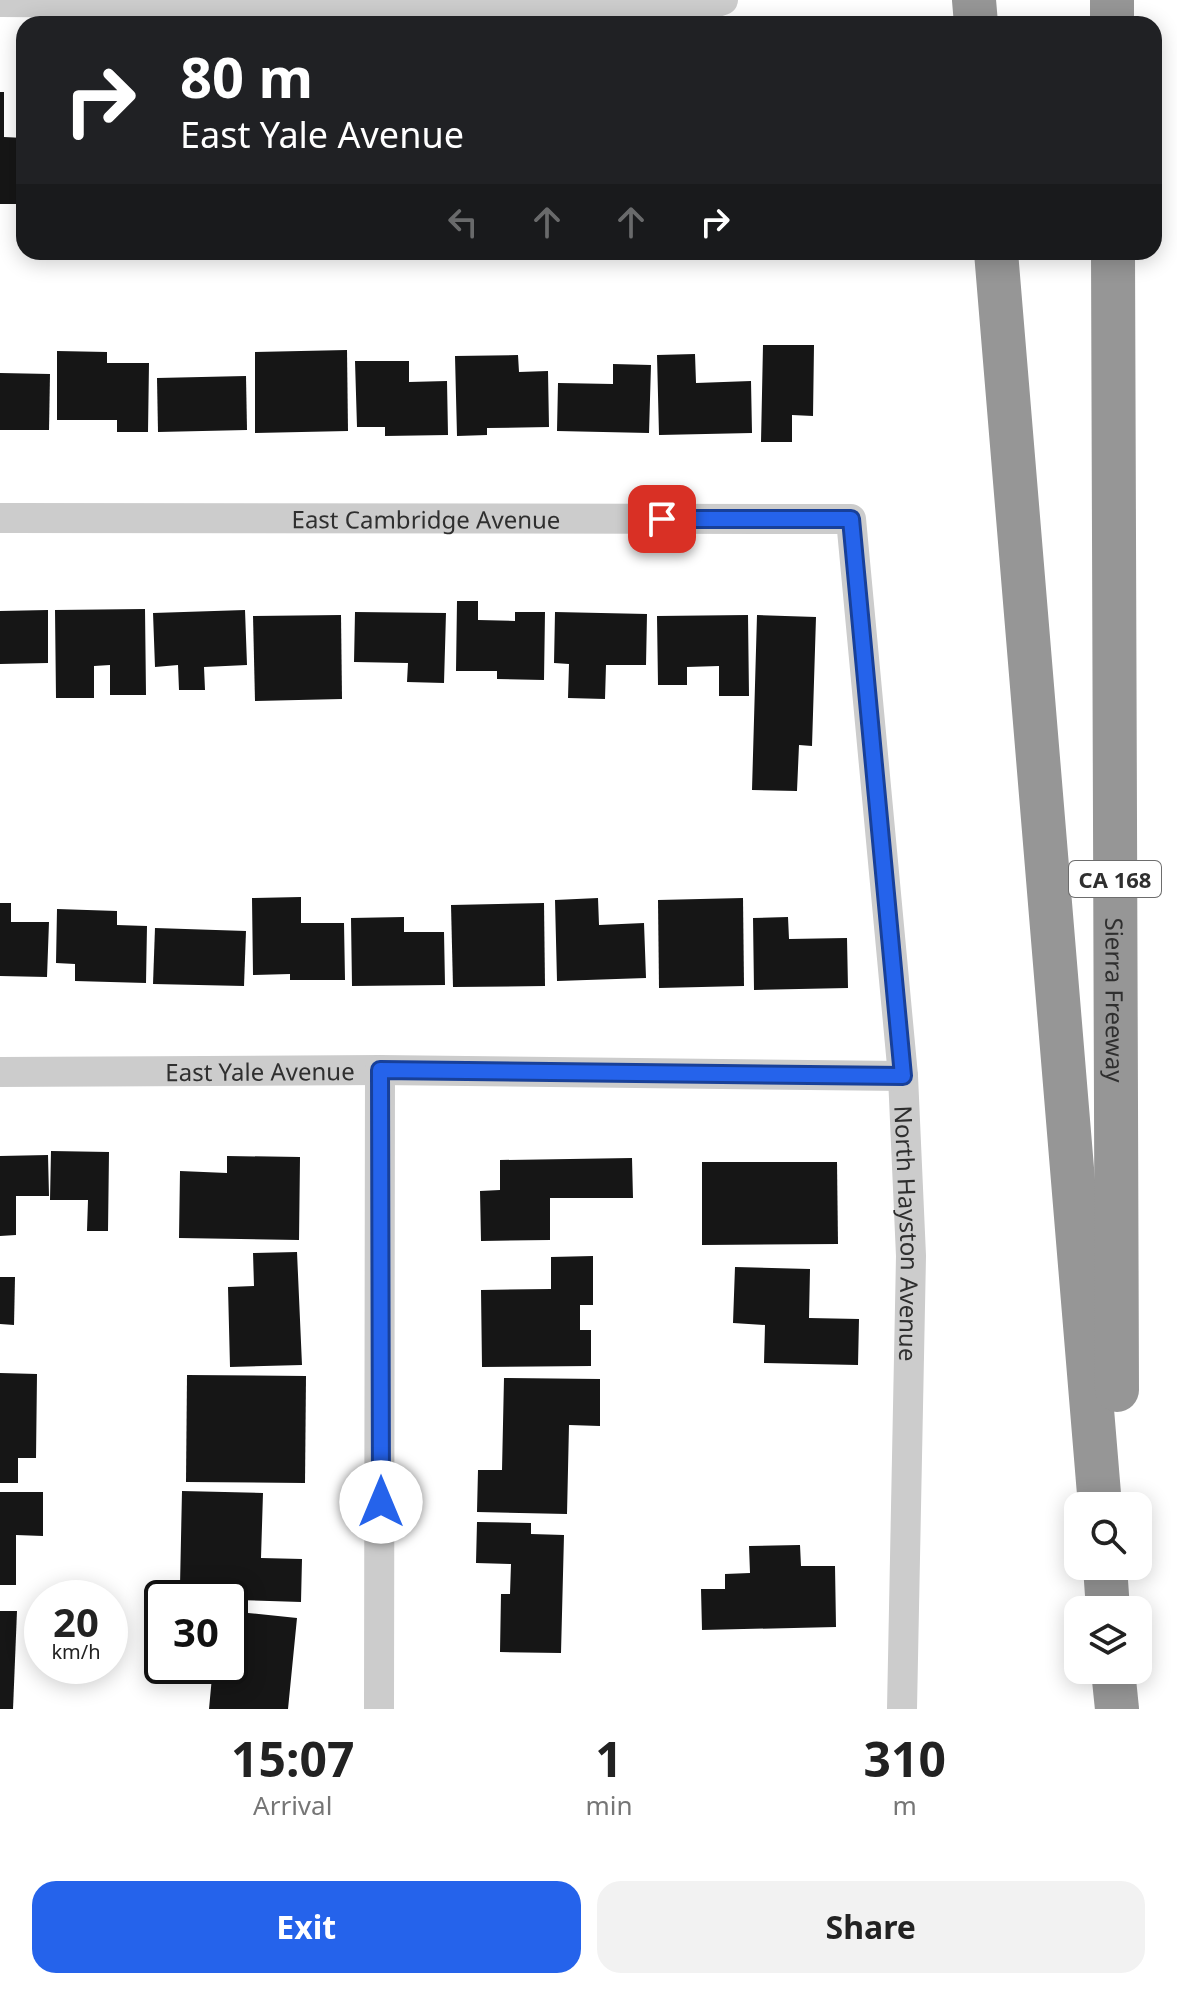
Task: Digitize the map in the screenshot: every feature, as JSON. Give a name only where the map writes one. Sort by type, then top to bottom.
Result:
[{"type":"highway","points":[[997,260],[1099,1492]]},
{"type":"highway","name":"Sierra Freeway","points":[[1113,260],[1117,1492]]},
{"type":"highway","points":[[1116,1684],[1117,1709]]},
{"type":"street","points":[[0,2],[711,4],[723,0]]},
{"type":"street","name":"East Cambridge Avenue","points":[[0,518],[851,519]]},
{"type":"street","name":"North Hayston Avenue","points":[[851,519],[903,1076],[911,1256],[902,1709]]},
{"type":"street","points":[[379,1709],[380,1070]]},
{"type":"street","name":"East Yale Avenue","points":[[0,1072],[380,1070],[903,1076]]},
{"type":"building","points":[[0,92],[4,92],[4,137],[16,138],[16,204],[0,204]]},
{"type":"building","points":[[763,345],[814,345],[813,416],[792,415],[792,442],[761,442]]},
{"type":"building","points":[[347,350],[348,431],[255,433],[255,352]]},
{"type":"building","points":[[57,351],[107,352],[107,363],[149,363],[148,432],[117,432],[117,420],[57,420]]},
{"type":"building","points":[[695,354],[696,383],[751,381],[752,433],[659,435],[657,355]]},
{"type":"building","points":[[518,355],[519,372],[548,371],[549,427],[487,428],[487,435],[457,436],[455,356]]},
{"type":"building","points":[[355,361],[409,361],[409,382],[447,381],[448,435],[385,436],[385,427],[357,427]]},
{"type":"building","points":[[613,364],[651,365],[649,433],[557,431],[558,383],[613,384]]},
{"type":"building","points":[[0,373],[50,374],[49,430],[0,430]]},
{"type":"building","points":[[246,376],[247,430],[158,432],[157,378]]},
{"type":"building","points":[[457,601],[478,601],[478,620],[515,621],[515,612],[545,612],[544,680],[497,679],[497,671],[456,671]]},
{"type":"building","points":[[145,609],[146,695],[110,695],[110,665],[94,666],[94,698],[56,698],[55,610]]},
{"type":"building","points":[[48,610],[48,663],[0,664],[0,611]]},
{"type":"building","points":[[245,610],[247,665],[204,667],[205,690],[179,690],[178,665],[155,667],[153,613]]},
{"type":"building","points":[[355,612],[446,613],[444,683],[407,682],[408,663],[354,662]]},
{"type":"building","points":[[555,612],[647,614],[646,665],[606,665],[605,699],[568,698],[569,664],[554,663]]},
{"type":"building","points":[[341,615],[342,699],[255,701],[253,616]]},
{"type":"building","points":[[748,615],[749,696],[719,696],[719,666],[687,667],[687,685],[658,685],[657,616]]},
{"type":"building","points":[[757,615],[816,617],[812,746],[799,745],[797,791],[752,790]]},
{"type":"building","points":[[301,897],[301,923],[344,923],[345,980],[290,980],[290,974],[253,975],[252,898]]},
{"type":"building","points":[[598,898],[599,925],[644,923],[646,978],[557,981],[555,900]]},
{"type":"building","points":[[743,898],[744,986],[659,988],[658,900]]},
{"type":"building","points":[[0,903],[11,903],[11,922],[49,922],[47,977],[0,976]]},
{"type":"building","points":[[544,903],[545,986],[453,987],[451,905]]},
{"type":"building","points":[[57,909],[117,911],[117,925],[147,926],[146,983],[75,981],[75,964],[56,963]]},
{"type":"building","points":[[404,917],[404,932],[444,932],[445,985],[352,986],[351,918]]},
{"type":"building","points":[[788,917],[789,939],[847,938],[848,988],[754,990],[753,918]]},
{"type":"building","points":[[155,928],[246,931],[244,986],[153,984]]},
{"type":"building","points":[[51,1151],[109,1152],[108,1231],[87,1231],[88,1200],[50,1200]]},
{"type":"building","points":[[48,1155],[49,1196],[16,1196],[16,1235],[0,1236],[0,1156]]},
{"type":"building","points":[[227,1156],[300,1157],[299,1240],[179,1238],[180,1171],[227,1173]]},
{"type":"building","points":[[632,1158],[633,1198],[550,1198],[550,1240],[481,1241],[480,1191],[500,1190],[500,1160]]},
{"type":"building","points":[[702,1162],[837,1162],[838,1244],[702,1245]]},
{"type":"building","points":[[297,1252],[302,1365],[230,1367],[228,1287],[254,1286],[253,1253]]},
{"type":"building","points":[[593,1256],[593,1305],[580,1305],[580,1330],[591,1330],[591,1366],[482,1367],[481,1290],[551,1289],[551,1257]]},
{"type":"building","points":[[735,1267],[810,1269],[809,1318],[859,1319],[858,1365],[764,1363],[765,1325],[733,1323]]},
{"type":"building","points":[[0,1277],[15,1277],[14,1325],[0,1324]]},
{"type":"building","points":[[0,1373],[37,1374],[36,1458],[18,1458],[18,1483],[0,1483]]},
{"type":"building","points":[[187,1375],[306,1376],[305,1483],[186,1482]]},
{"type":"building","points":[[504,1378],[600,1379],[600,1426],[569,1425],[567,1514],[477,1512],[478,1470],[502,1470]]},
{"type":"building","points":[[182,1491],[263,1493],[261,1558],[302,1559],[301,1602],[248,1600],[248,1580],[180,1580]]},
{"type":"building","points":[[0,1492],[43,1492],[43,1536],[16,1535],[16,1585],[0,1585]]},
{"type":"building","points":[[477,1522],[531,1523],[531,1534],[564,1535],[561,1653],[500,1652],[501,1594],[510,1594],[511,1564],[476,1563]]},
{"type":"building","points":[[800,1545],[801,1566],[835,1566],[836,1627],[702,1630],[701,1589],[725,1589],[725,1574],[750,1573],[749,1546]]},
{"type":"building","points":[[0,1611],[17,1611],[13,1709],[0,1709]]},
{"type":"building","points":[[248,1613],[297,1618],[288,1709],[209,1709],[211,1684],[248,1684]]},
{"type":"route","points":[[381,1502],[380,1070],[903,1076],[851,519],[662,519]]}]
